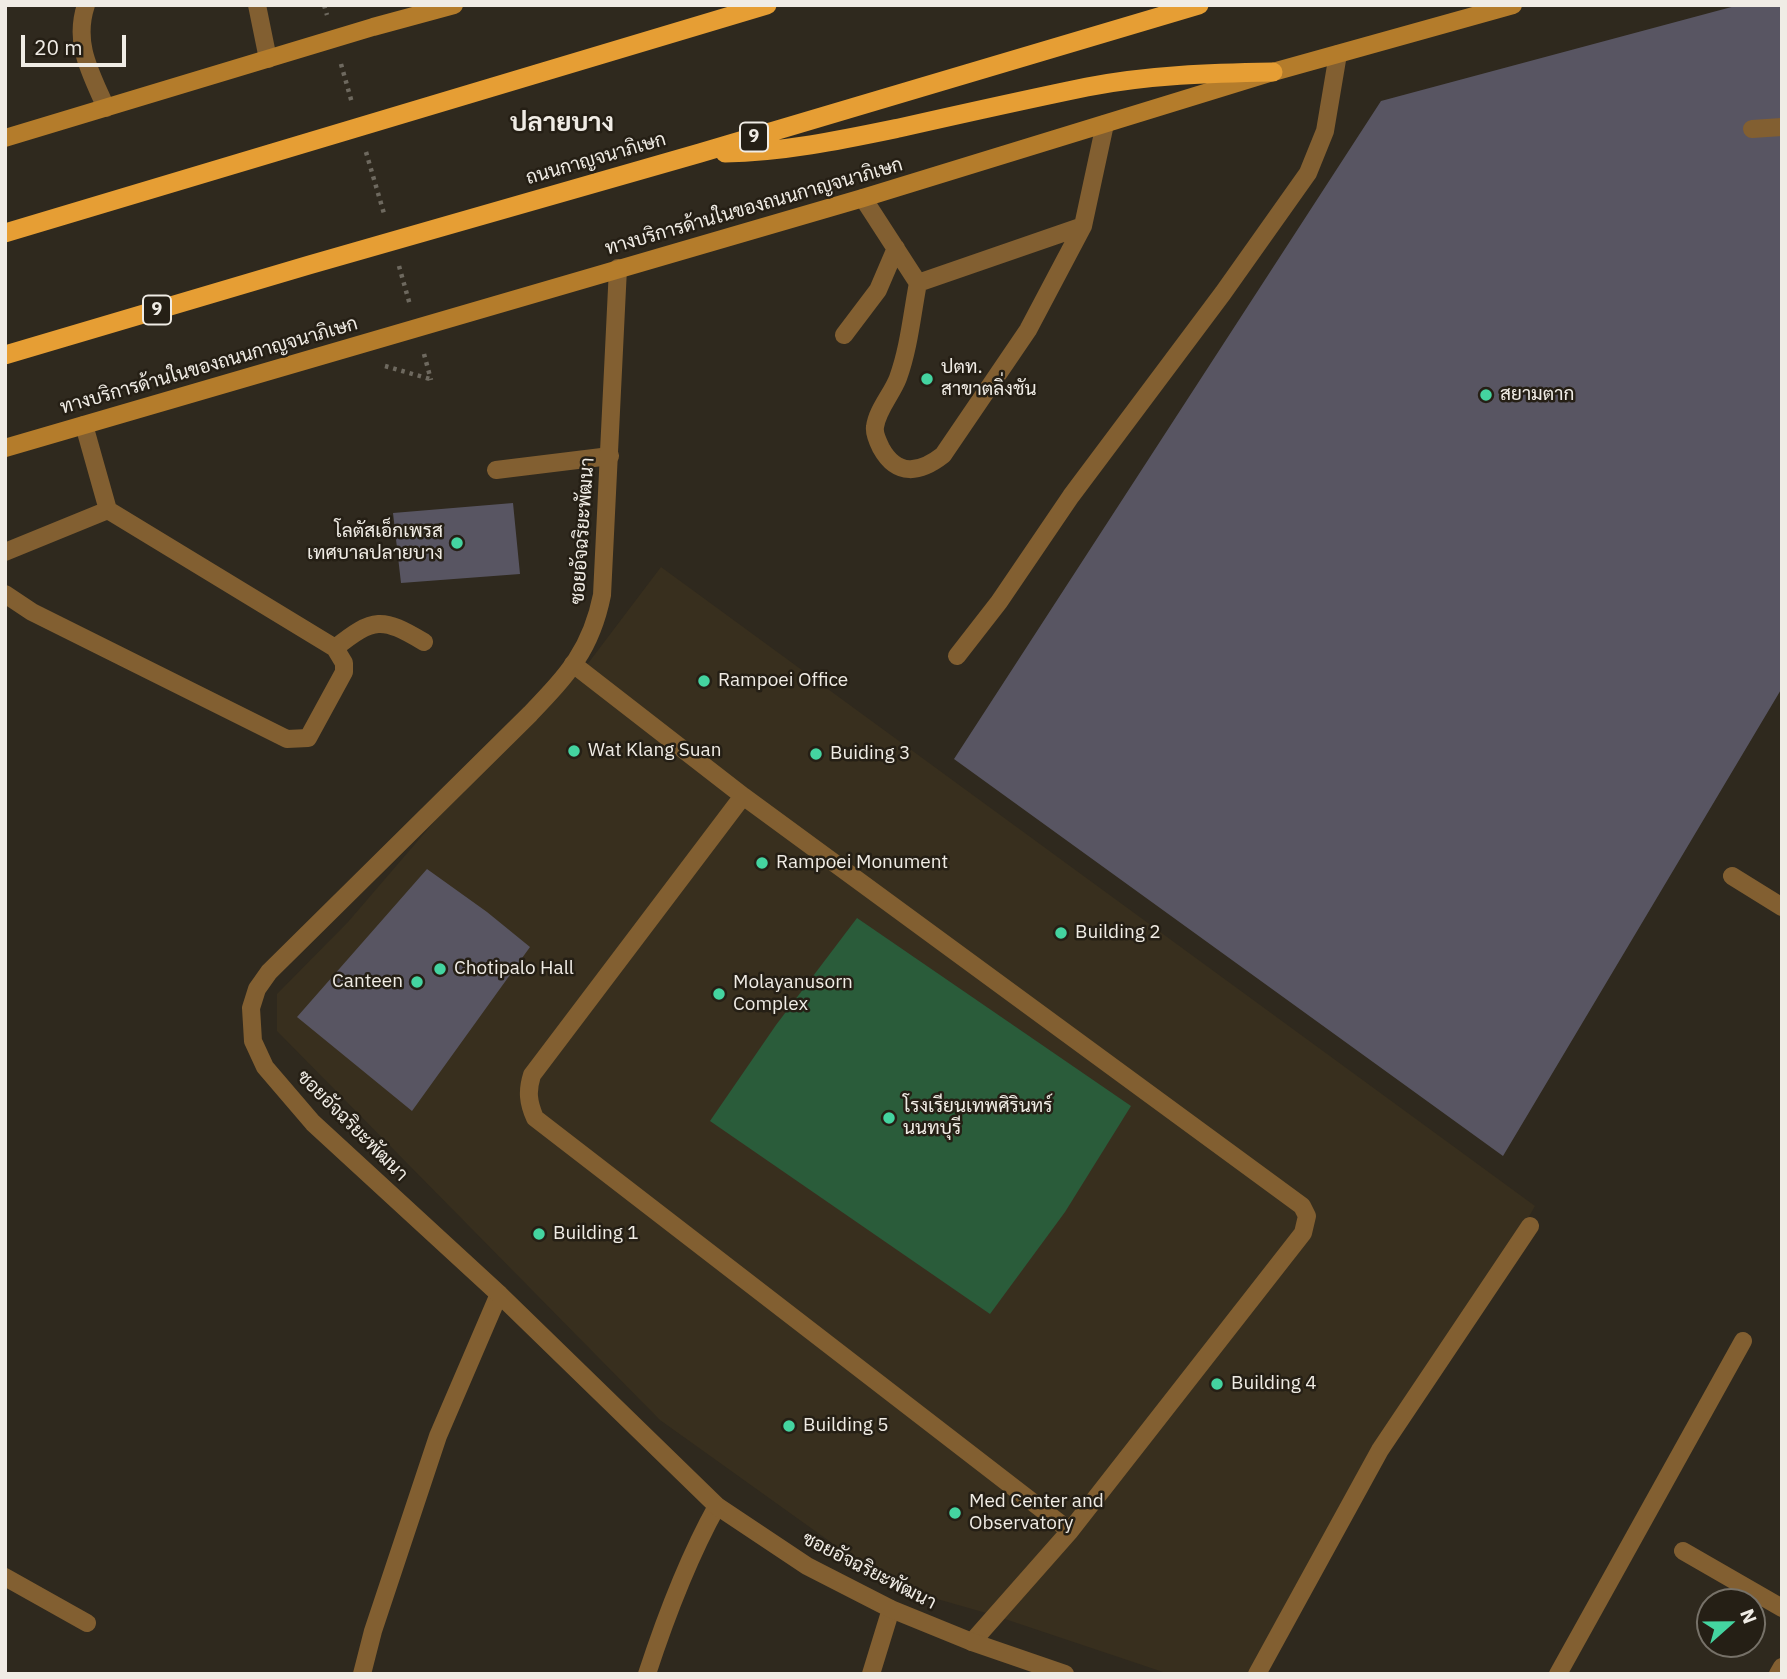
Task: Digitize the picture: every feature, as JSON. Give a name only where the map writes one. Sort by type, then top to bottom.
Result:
[{"type":"highway","points":[[5,233],[767,5]]},
{"type":"highway","name":"ถนนกาญจนาภิเษก","points":[[5,355],[1199,5]]},
{"type":"highway","points":[[700,153],[764,153],[825,144],[1090,87],[1201,74],[1273,72]]},
{"type":"main road","points":[[5,138],[454,5]]},
{"type":"main road","name":"ทางบริการด้านในของถนนกาญจนาภิเษก","points":[[5,448],[863,198],[1273,72],[1513,5]]},
{"type":"street","points":[[86,5],[80,22],[83,53],[106,108]]},
{"type":"street","points":[[257,5],[268,59]]},
{"type":"street","points":[[957,656],[999,602],[1071,496],[1223,293],[1308,173],[1325,131],[1338,54]]},
{"type":"street","points":[[863,198],[918,283],[898,379],[875,428],[878,443],[888,460],[905,470],[919,470],[943,455],[1028,330],[1083,226],[1105,124]]},
{"type":"street","points":[[1752,129],[1782,127]]},
{"type":"street","points":[[918,283],[1083,226]]},
{"type":"street","points":[[845,335],[878,290],[896,248]]},
{"type":"street","name":"ซอยอัจฉริยะพัฒนา","points":[[618,268],[602,595],[590,638],[556,686],[501,744],[269,972],[257,989],[251,1007],[253,1041],[265,1067],[313,1123],[499,1294],[717,1506],[807,1566],[891,1609],[972,1642],[1065,1674]]},
{"type":"street","points":[[5,594],[33,612],[287,739],[308,738],[344,672],[344,663],[335,648],[108,510],[85,425]]},
{"type":"street","points":[[496,470],[610,456]]},
{"type":"street","points":[[5,552],[108,510]]},
{"type":"street","points":[[335,648],[355,632],[380,622],[400,628],[424,642]]},
{"type":"street","points":[[573,664],[743,796],[1302,1206],[1307,1216],[1303,1234],[1070,1531],[972,1642]]},
{"type":"street","points":[[743,796],[533,1075],[528,1088],[529,1103],[535,1118],[1070,1531]]},
{"type":"street","points":[[1732,876],[1782,907]]},
{"type":"street","points":[[1257,1674],[1380,1450],[1530,1226]]},
{"type":"street","points":[[362,1674],[373,1631],[438,1436],[499,1294]]},
{"type":"street","points":[[1558,1674],[1743,1341]]},
{"type":"street","points":[[647,1674],[670,1604],[698,1540],[717,1506]]},
{"type":"street","points":[[1684,1551],[1782,1608]]},
{"type":"street","points":[[5,1577],[87,1623]]},
{"type":"street","points":[[871,1674],[891,1609]]},
{"type":"street","points":[[1778,1674],[1782,1667]]},
{"type":"path","points":[[324,5],[328,19]]},
{"type":"path","points":[[340,59],[355,112]]},
{"type":"path","points":[[362,139],[385,219]]},
{"type":"path","points":[[397,259],[412,313]]},
{"type":"path","points":[[424,353],[431,380]]},
{"type":"shaded area","name":"โรงเรียนเทพศิรินทร์ นนทบุรี","points":[[661,567],[1535,1206],[1493,1280],[1251,1674],[1169,1674],[993,1615],[892,1586],[660,1420],[277,1031],[277,994],[348,922],[501,744],[583,670]]},
{"type":"green space","points":[[857,918],[1131,1106],[1065,1212],[990,1314],[710,1121],[776,1025]]},
{"type":"building","name":"สยามตาก","points":[[1739,5],[1782,5],[1782,688],[1503,1156],[954,759],[1381,101]]},
{"type":"building","name":"โลตัสเอ็กเพรส เทศบาลปลายบาง","points":[[513,503],[520,574],[401,583],[393,513]]},
{"type":"building","name":"Canteen","points":[[427,869],[530,947],[412,1111],[297,1017]]},
{"type":"place","name":"ปตท. สาขาตลิ่งชัน","points":[[927,379]]},
{"type":"place","name":"สยามตาก","points":[[1486,395]]},
{"type":"place","name":"โลตัสเอ็กเพรส เทศบาลปลายบาง","points":[[457,543]]},
{"type":"place","name":"Rampoei Office","points":[[704,681]]},
{"type":"place","name":"Wat Klang Suan","points":[[574,751]]},
{"type":"place","name":"Buiding 3","points":[[816,754]]},
{"type":"place","name":"Rampoei Monument","points":[[762,863]]},
{"type":"place","name":"Building 2","points":[[1061,933]]},
{"type":"place","name":"Chotipalo Hall","points":[[440,969]]},
{"type":"place","name":"Canteen","points":[[417,982]]},
{"type":"place","name":"Molayanusorn Complex","points":[[719,994]]},
{"type":"place","name":"โรงเรียนเทพศิรินทร์ นนทบุรี","points":[[889,1118]]},
{"type":"place","name":"Building 1","points":[[539,1234]]},
{"type":"place","name":"Building 4","points":[[1217,1384]]},
{"type":"place","name":"Building 5","points":[[789,1426]]},
{"type":"place","name":"Med Center and Observatory","points":[[955,1513]]},
{"type":"district","name":"ปลายบาง","points":[[562,123]]}]
